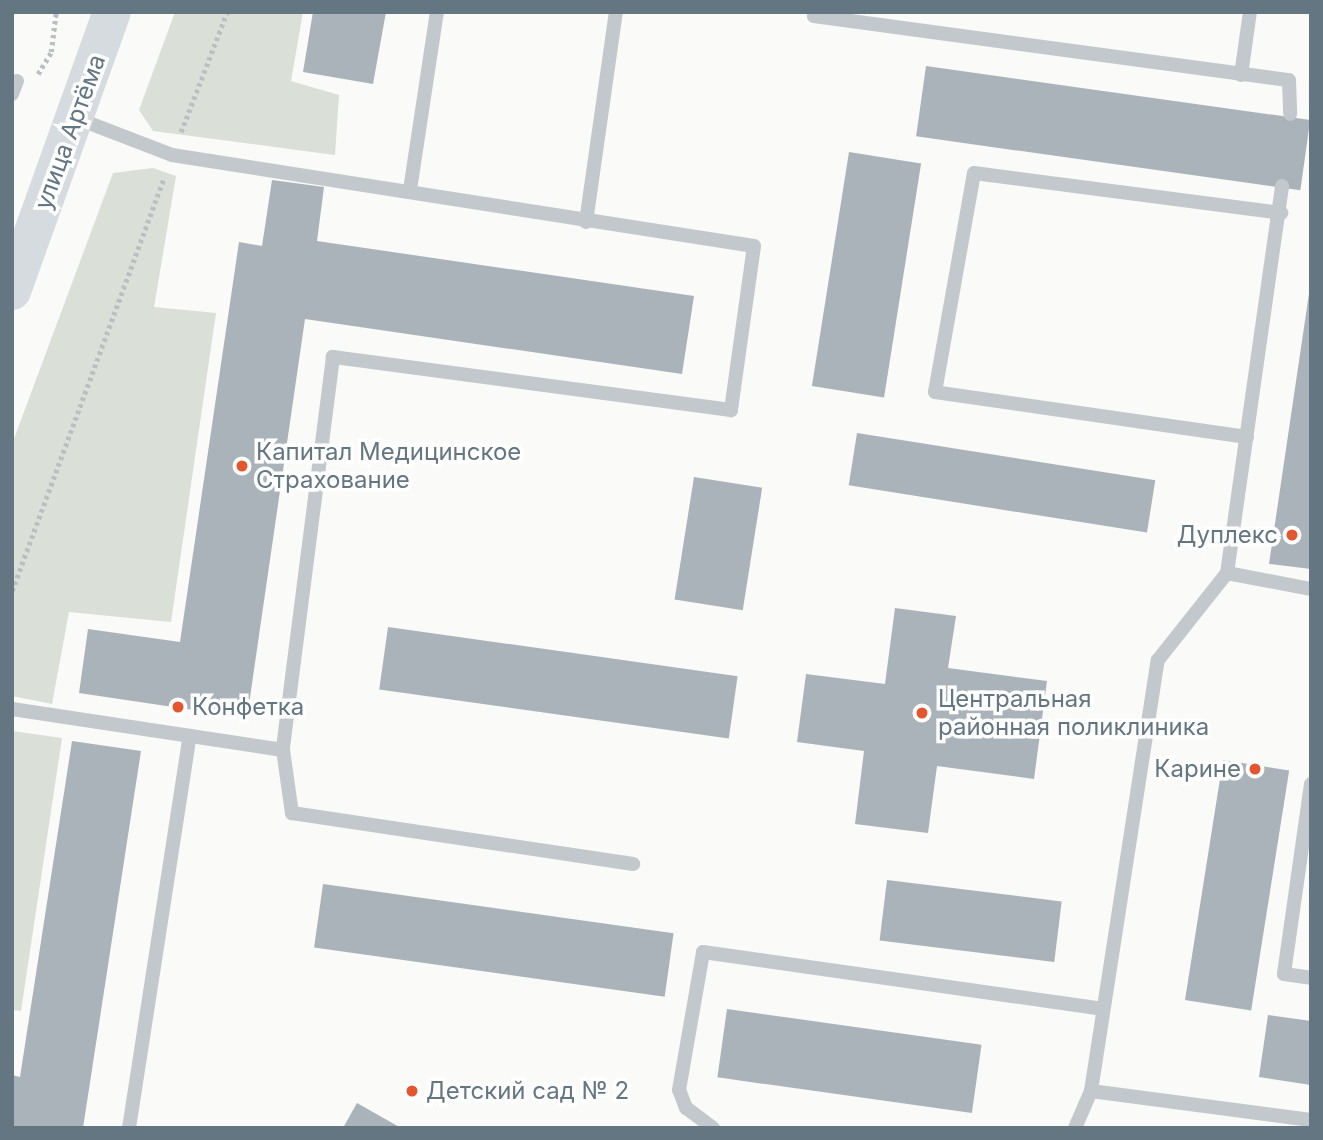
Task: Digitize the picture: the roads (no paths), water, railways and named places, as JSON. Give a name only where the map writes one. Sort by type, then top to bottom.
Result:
[{"type":"main road","name":"улица Артёма","points":[[12,291],[112,12]]},
{"type":"lane","points":[[410,190],[437,12]]},
{"type":"lane","points":[[586,222],[616,12]]},
{"type":"lane","points":[[814,12],[814,16],[1289,80],[1290,114]]},
{"type":"lane","points":[[1241,75],[1251,12]]},
{"type":"lane","points":[[76,118],[172,155],[410,190],[586,222],[754,246],[731,410],[334,357],[283,750],[292,813],[632,864]]},
{"type":"lane","points":[[1247,437],[935,392],[974,173],[1281,213]]},
{"type":"lane","points":[[1075,1128],[1091,1091],[1158,660],[1227,573],[1281,213],[1282,186]]},
{"type":"lane","points":[[1227,573],[1311,589]]},
{"type":"lane","points":[[12,709],[283,750]]},
{"type":"lane","points":[[129,1128],[190,736]]},
{"type":"lane","points":[[1311,784],[1284,974],[1311,978]]},
{"type":"lane","points":[[713,1128],[686,1108],[679,1090],[703,952],[1102,1009]]},
{"type":"lane","points":[[1091,1091],[1311,1120]]},
{"type":"place","name":"Капитал Медицинское Страхование","points":[[242,466]]},
{"type":"place","name":"Дуплекс","points":[[1292,535]]},
{"type":"place","name":"Конфетка","points":[[178,707]]},
{"type":"place","name":"Центральная районная поликлиника","points":[[922,713]]},
{"type":"place","name":"Карине","points":[[1255,769]]},
{"type":"place","name":"Детский сад № 2","points":[[412,1091]]}]
